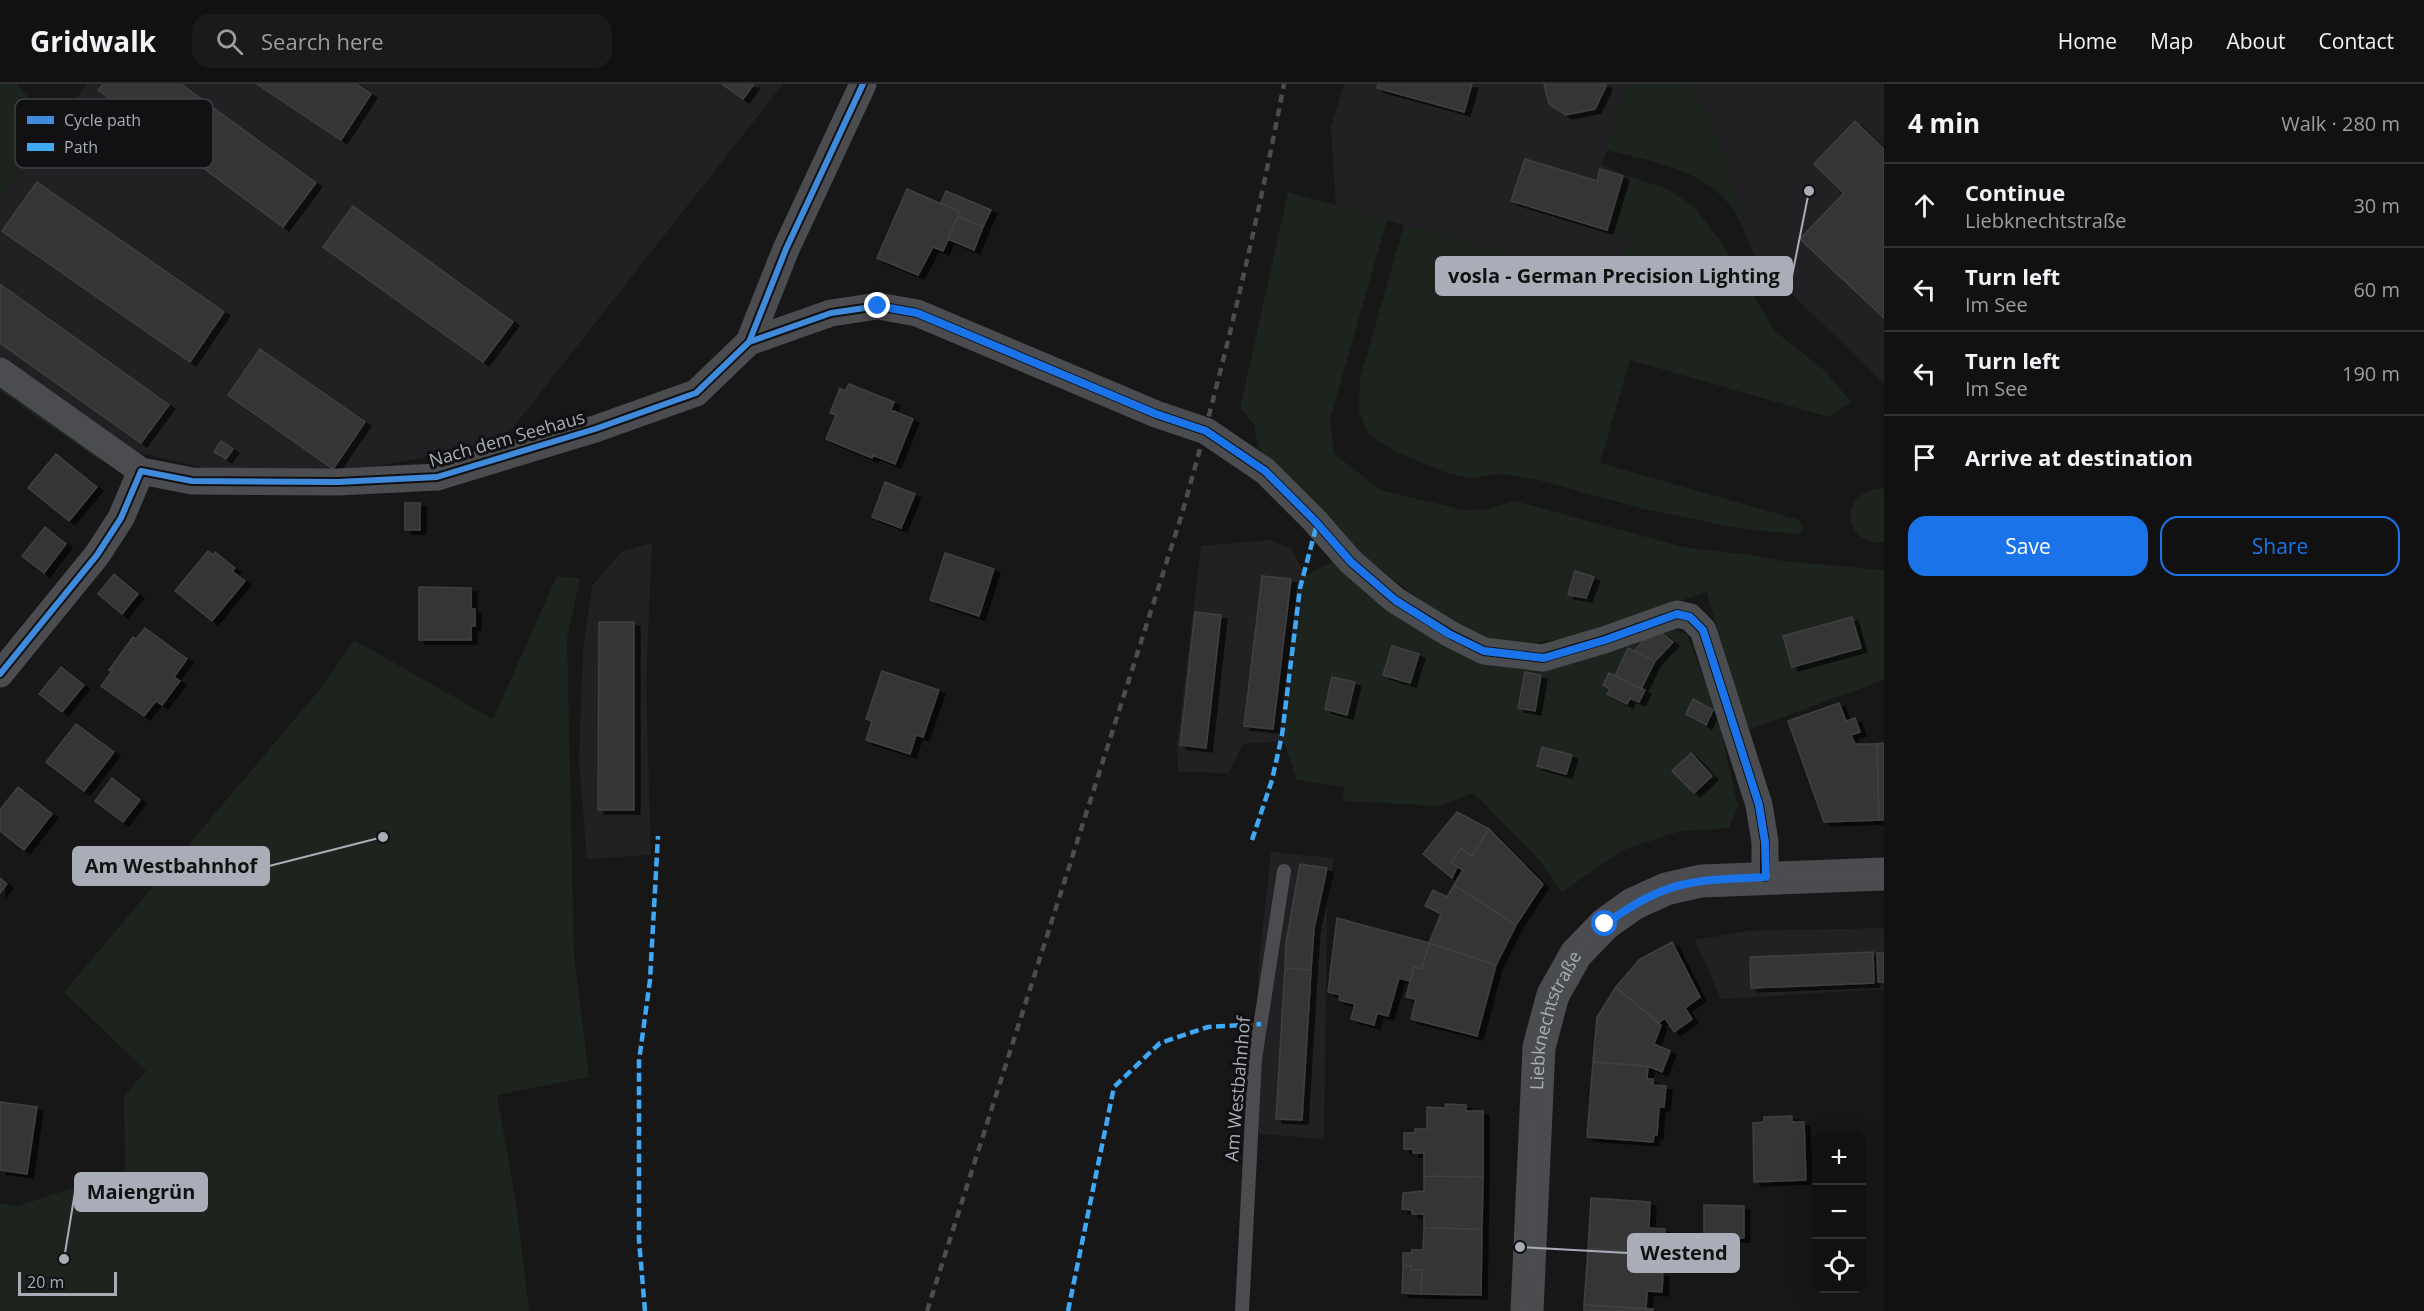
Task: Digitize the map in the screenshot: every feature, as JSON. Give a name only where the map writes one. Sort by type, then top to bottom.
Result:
[{"type":"street","name":"Nach dem Seehaus","points":[[0,371],[141,471],[192,482],[338,482],[437,477],[595,429],[696,393],[749,342],[786,249],[863,84]]},
{"type":"street","points":[[749,342],[831,313],[878,306],[917,313],[1156,414],[1206,431],[1265,471],[1351,562],[1395,600],[1449,634],[1484,651],[1544,658],[1605,640],[1677,614],[1690,617],[1703,630],[1759,805],[1765,842],[1766,877]]},
{"type":"street","points":[[0,674],[97,555],[121,518],[141,471]]},
{"type":"street","name":"Liebknechtstraße","points":[[1527,1311],[1539,1047],[1553,994],[1576,954],[1605,924],[1634,904],[1666,889],[1701,881],[1884,874]]},
{"type":"lane","name":"Am Westbahnhof","points":[[1242,1311],[1255,1059],[1284,871]]},
{"type":"shaded area","points":[[0,84],[17,84],[29,99],[15,99],[15,168],[22,168],[0,196]]},
{"type":"shaded area","points":[[87,84],[783,84],[501,443],[377,466],[333,469],[205,468],[137,452],[0,357],[0,196],[22,168],[213,168],[213,99],[75,99]]},
{"type":"shaded area","points":[[1344,84],[1628,84],[1602,165],[1628,176],[1611,230],[1629,236],[1610,280],[1336,207],[1331,127]]},
{"type":"shaded area","points":[[1628,84],[1690,84],[1712,122],[1756,259],[1734,210],[1718,192],[1689,174],[1657,162],[1606,150]]},
{"type":"shaded area","points":[[1690,84],[1884,84],[1884,384],[1756,259],[1712,122]]},
{"type":"shaded area","points":[[1628,176],[1667,189],[1693,206],[1721,241],[1775,331],[1825,371],[1851,402],[1829,417],[1630,360],[1600,463],[1799,520],[1803,530],[1797,534],[1743,529],[1644,509],[1538,480],[1500,474],[1472,478],[1447,473],[1398,453],[1369,435],[1359,411],[1360,379],[1404,225],[1610,280],[1629,237],[1611,231]]},
{"type":"shaded area","points":[[1288,192],[1387,220],[1330,419],[1334,454],[1381,490],[1464,510],[1487,509],[1515,501],[1687,548],[1745,554],[1783,561],[1884,570],[1884,680],[1745,731],[1707,592],[1570,637],[1516,646],[1480,636],[1446,619],[1349,545],[1271,465],[1258,446],[1254,424],[1240,408]]},
{"type":"shaded area","points":[[0,384],[97,451],[103,463],[0,391]]},
{"type":"shaded area","points":[[1884,489],[1884,542],[1871,542],[1861,537],[1854,529],[1851,509],[1856,500],[1866,492]]},
{"type":"shaded area","points":[[1268,540],[1291,548],[1306,576],[1284,741],[1243,744],[1229,773],[1178,772],[1177,744],[1201,546]]},
{"type":"shaded area","points":[[652,543],[646,683],[651,855],[587,859],[579,760],[583,650],[592,586],[622,551]]},
{"type":"shaded area","points":[[1342,556],[1500,661],[1660,624],[1687,634],[1717,713],[1738,807],[1729,828],[1680,831],[1623,850],[1562,892],[1540,861],[1474,793],[1439,806],[1343,801],[1344,787],[1297,780],[1284,741],[1306,576]]},
{"type":"shaded area","points":[[557,576],[580,578],[567,638],[574,955],[589,1077],[497,1095],[516,1203],[529,1311],[0,1311],[0,1204],[18,1206],[125,1171],[124,1096],[146,1071],[64,992],[321,688],[354,640],[493,719]]},
{"type":"shaded area","points":[[1271,852],[1334,858],[1327,908],[1324,1139],[1259,1134],[1258,971]]},
{"type":"shaded area","points":[[1884,928],[1884,989],[1721,999],[1695,940],[1749,931]]},
{"type":"building","points":[[103,84],[181,84],[201,99],[110,99],[98,90]]},
{"type":"building","points":[[257,84],[356,84],[371,94],[341,140]]},
{"type":"building","points":[[722,84],[754,84],[743,99]]},
{"type":"building","points":[[1378,84],[1472,84],[1464,112],[1377,88]]},
{"type":"building","points":[[1544,84],[1605,84],[1606,86],[1595,109],[1566,115],[1549,104]]},
{"type":"building","points":[[213,107],[316,183],[283,227],[203,168],[213,168]]},
{"type":"building","points":[[1855,121],[1884,149],[1884,318],[1800,239],[1844,193],[1814,164]]},
{"type":"building","points":[[1525,159],[1597,181],[1600,169],[1623,176],[1607,230],[1511,201]]},
{"type":"building","points":[[37,182],[224,312],[190,362],[2,231]]},
{"type":"building","points":[[907,189],[960,212],[943,251],[933,247],[918,275],[877,258]]},
{"type":"building","points":[[946,191],[991,210],[983,227],[958,216],[960,212],[941,203]]},
{"type":"building","points":[[353,206],[513,322],[483,362],[323,247]]},
{"type":"building","points":[[958,216],[983,227],[974,250],[948,239]]},
{"type":"building","points":[[0,284],[169,405],[141,443],[0,343]]},
{"type":"building","points":[[260,349],[365,422],[333,469],[228,395]]},
{"type":"building","points":[[849,384],[894,402],[891,410],[913,419],[895,464],[873,455],[872,458],[826,439],[836,415],[830,413],[840,388],[845,391]]},
{"type":"building","points":[[221,441],[233,449],[226,459],[214,452]]},
{"type":"building","points":[[56,454],[97,487],[69,521],[28,488]]},
{"type":"building","points":[[885,482],[915,494],[901,528],[872,517]]},
{"type":"building","points":[[405,503],[420,503],[420,530],[405,530]]},
{"type":"building","points":[[45,527],[66,544],[44,573],[22,556]]},
{"type":"building","points":[[208,551],[213,555],[215,552],[235,568],[232,571],[245,581],[212,621],[175,591]]},
{"type":"building","points":[[945,553],[994,569],[979,616],[930,600]]},
{"type":"building","points":[[1575,571],[1594,577],[1586,598],[1568,595]]},
{"type":"building","points":[[114,574],[138,594],[122,614],[98,594]]},
{"type":"building","points":[[1262,576],[1291,579],[1273,729],[1244,726]]},
{"type":"building","points":[[419,587],[471,588],[471,609],[475,609],[475,626],[471,626],[471,640],[419,640]]},
{"type":"building","points":[[1195,612],[1221,615],[1206,748],[1180,745]]},
{"type":"building","points":[[1852,617],[1861,648],[1792,667],[1783,636]]},
{"type":"building","points":[[599,622],[634,622],[634,810],[598,810]]},
{"type":"building","points":[[1655,627],[1673,642],[1655,661],[1634,651]]},
{"type":"building","points":[[145,628],[187,659],[174,677],[180,681],[162,705],[156,701],[144,716],[101,686],[112,671],[109,670],[133,637],[136,639]]},
{"type":"building","points":[[1392,646],[1419,654],[1410,683],[1383,675]]},
{"type":"building","points":[[1628,648],[1655,661],[1641,689],[1615,676]]},
{"type":"building","points":[[61,667],[84,685],[62,712],[39,694]]},
{"type":"building","points":[[882,671],[939,690],[923,737],[916,735],[910,754],[866,740],[872,721],[866,719]]},
{"type":"building","points":[[1525,672],[1541,675],[1535,711],[1518,708]]},
{"type":"building","points":[[1609,673],[1645,690],[1639,702],[1630,698],[1627,704],[1607,694],[1610,689],[1603,685]]},
{"type":"building","points":[[1332,677],[1355,682],[1347,715],[1325,709]]},
{"type":"building","points":[[1693,699],[1713,710],[1706,725],[1686,714]]},
{"type":"building","points":[[1839,703],[1846,721],[1855,718],[1860,732],[1851,735],[1855,744],[1877,744],[1879,820],[1824,822],[1788,721]]},
{"type":"building","points":[[76,724],[114,752],[84,791],[46,762]]},
{"type":"building","points":[[1884,743],[1884,820],[1879,820],[1877,744]]},
{"type":"building","points":[[1542,747],[1572,755],[1566,774],[1537,766]]},
{"type":"building","points":[[1691,753],[1712,776],[1694,793],[1672,771]]},
{"type":"building","points":[[112,778],[140,800],[123,822],[95,801]]},
{"type":"building","points":[[18,787],[52,814],[24,850],[0,831],[0,810]]},
{"type":"building","points":[[1457,812],[1489,829],[1472,856],[1461,848],[1451,863],[1457,867],[1452,878],[1423,854]]},
{"type":"building","points":[[1489,829],[1543,884],[1516,925],[1454,885],[1463,870],[1451,863],[1461,848],[1472,856]]},
{"type":"building","points":[[1300,864],[1327,868],[1314,928],[1311,970],[1285,968],[1286,943]]},
{"type":"building","points":[[0,878],[7,884],[0,893]]},
{"type":"building","points":[[1454,885],[1516,925],[1496,965],[1429,943],[1441,914],[1425,906],[1433,890],[1447,897]]},
{"type":"building","points":[[1337,918],[1429,943],[1422,969],[1414,967],[1410,981],[1399,978],[1388,1016],[1377,1013],[1374,1025],[1351,1019],[1355,1004],[1339,1000],[1340,995],[1328,992]]},
{"type":"building","points":[[1672,942],[1700,997],[1685,1008],[1692,1019],[1674,1032],[1665,1018],[1658,1023],[1616,987],[1640,959]]},
{"type":"building","points":[[1429,943],[1496,965],[1477,1036],[1411,1019],[1416,999],[1406,997],[1414,967],[1422,969]]},
{"type":"building","points":[[1873,952],[1874,983],[1751,988],[1750,957]]},
{"type":"building","points":[[1877,953],[1884,953],[1884,982],[1878,982]]},
{"type":"building","points":[[1285,968],[1311,970],[1302,1120],[1276,1119]]},
{"type":"building","points":[[1616,987],[1661,1025],[1654,1044],[1670,1051],[1662,1072],[1648,1066],[1593,1062],[1597,1017]]},
{"type":"building","points":[[1593,1062],[1648,1066],[1647,1079],[1653,1079],[1653,1085],[1666,1086],[1664,1107],[1659,1107],[1657,1135],[1654,1135],[1653,1142],[1587,1137]]},
{"type":"building","points":[[0,1102],[37,1107],[27,1174],[0,1170]]},
{"type":"building","points":[[1445,1104],[1466,1105],[1466,1111],[1483,1111],[1483,1177],[1424,1176],[1424,1153],[1413,1153],[1413,1149],[1404,1149],[1404,1133],[1415,1133],[1415,1129],[1427,1129],[1427,1107],[1446,1108]]},
{"type":"building","points":[[1792,1116],[1792,1122],[1804,1122],[1806,1180],[1754,1182],[1753,1123],[1764,1122],[1764,1117]]},
{"type":"building","points":[[1424,1176],[1483,1177],[1482,1229],[1424,1228],[1424,1214],[1412,1214],[1412,1210],[1402,1209],[1403,1193],[1424,1191]]},
{"type":"building","points":[[1591,1198],[1650,1202],[1649,1228],[1665,1229],[1664,1249],[1648,1248],[1648,1252],[1588,1249]]},
{"type":"building","points":[[1704,1205],[1744,1206],[1744,1238],[1704,1239]]},
{"type":"building","points":[[1424,1228],[1482,1229],[1481,1295],[1421,1294],[1422,1270],[1411,1270],[1411,1266],[1403,1266],[1403,1253],[1423,1250]]},
{"type":"building","points":[[1588,1249],[1648,1252],[1647,1272],[1663,1273],[1662,1292],[1647,1291],[1646,1309],[1584,1305]]},
{"type":"building","points":[[1403,1266],[1411,1266],[1411,1270],[1422,1270],[1421,1294],[1402,1293]]},
{"type":"building","points":[[1584,1305],[1653,1309],[1653,1311],[1584,1311]]},
{"type":"tram line","points":[[1519,1311],[1531,1040],[1545,991],[1571,947],[1600,916],[1629,896],[1665,882],[1699,874],[1884,868]]},
{"type":"tram line","points":[[1534,1311],[1544,1058],[1559,999],[1583,957],[1609,930],[1638,909],[1667,897],[1700,889],[1765,883],[1884,881]]},
{"type":"railway","points":[[927,1311],[1181,517],[1237,302],[1284,84]]},
{"type":"marked path","points":[[1252,840],[1272,780],[1282,735],[1300,588],[1317,524]]},
{"type":"marked path","points":[[645,1311],[639,1240],[639,1061],[650,980],[658,836]]},
{"type":"marked path","points":[[1068,1311],[1114,1087],[1160,1043],[1208,1027],[1261,1024]]},
{"type":"cycle path","points":[[0,674],[97,555],[121,518],[141,471],[192,481],[338,482],[437,477],[595,429],[696,393],[749,342],[786,249],[863,84]]},
{"type":"cycle path","points":[[749,342],[831,313],[878,306],[917,313],[1156,414],[1206,431],[1265,471],[1315,521],[1351,562],[1395,600],[1450,634],[1484,651],[1543,658],[1604,640],[1677,614],[1690,617],[1703,630],[1759,805],[1765,842],[1765,877]]},
{"type":"place","name":"vosla - German Precision Lighting","points":[[1809,191]]},
{"type":"place","name":"Am Westbahnhof","points":[[383,837]]},
{"type":"place","name":"Westend","points":[[1520,1247]]},
{"type":"place","name":"Maiengrün","points":[[64,1259]]},
{"type":"route","points":[[878,306],[917,313],[1156,414],[1206,431],[1265,471],[1315,521],[1351,562],[1395,600],[1449,634],[1484,651],[1544,658],[1605,640],[1677,614],[1690,617],[1703,630],[1759,805],[1765,842],[1766,877],[1701,881],[1666,889],[1634,904],[1605,924]]}]
